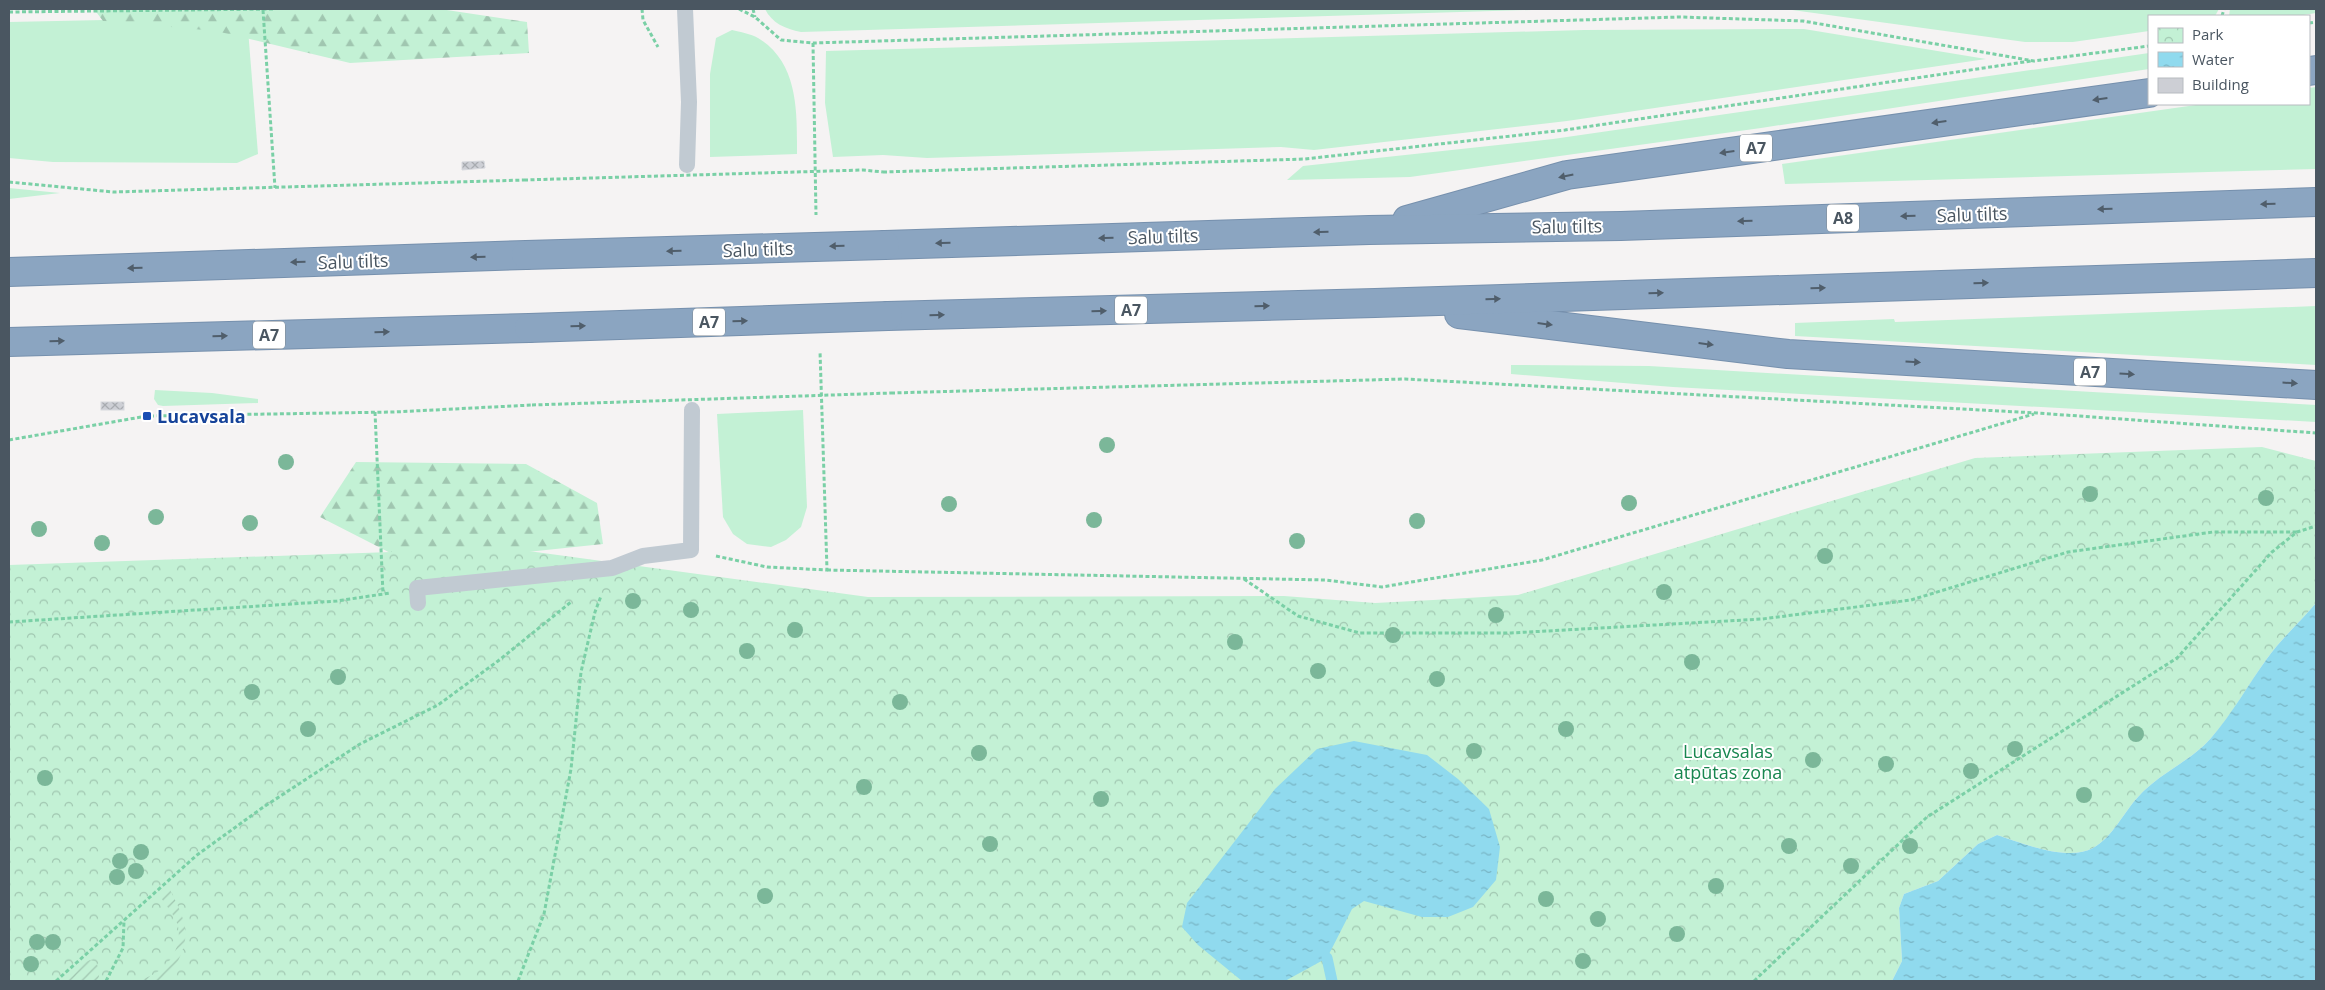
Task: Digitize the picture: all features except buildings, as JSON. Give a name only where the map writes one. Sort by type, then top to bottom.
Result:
[{"type":"highway","name":"A7","points":[[1370,230],[1567,175],[2148,93]]},
{"type":"highway","name":"Salu tilts","points":[[9,272],[1370,230],[1631,225],[2316,202]]},
{"type":"highway","points":[[1375,303],[2316,273]]},
{"type":"highway","name":"A7","points":[[9,342],[1375,303],[1788,354],[2316,385]]},
{"type":"lane","points":[[685,9],[689,102],[687,164]]},
{"type":"lane","points":[[418,596],[612,568],[643,556],[691,550],[692,410]]},
{"type":"path","points":[[9,12],[274,9]]},
{"type":"path","points":[[739,9],[755,17],[781,40],[813,43],[1680,16],[1803,21],[2034,61]]},
{"type":"path","points":[[753,9],[755,17]]},
{"type":"path","points":[[263,10],[275,188]]},
{"type":"path","points":[[813,43],[815,158]]},
{"type":"path","points":[[9,182],[113,192],[1305,159],[1565,130],[2034,61],[2148,46]]},
{"type":"path","points":[[9,440],[147,416],[375,412],[891,393],[1404,379],[2037,413],[2316,433]]},
{"type":"path","points":[[821,407],[827,570]]},
{"type":"path","points":[[375,412],[383,594]]},
{"type":"path","points":[[691,550],[768,567],[827,570],[1326,580],[1382,587],[1542,560],[2037,413]]},
{"type":"path","points":[[1244,579],[1298,616],[1360,633],[1511,633],[1762,619],[1881,604],[1910,600],[2068,552],[2213,532],[2297,532],[2316,526]]},
{"type":"path","points":[[1754,981],[1927,817],[2177,658],[2272,552],[2297,532]]},
{"type":"path","points":[[56,981],[197,855],[255,813],[360,744],[438,705],[498,661],[612,568]]},
{"type":"path","points":[[518,981],[544,914],[571,769],[581,672],[595,612],[612,568]]},
{"type":"path","points":[[9,622],[337,601],[383,594],[418,596]]},
{"type":"path","points":[[106,981],[123,948],[124,920]]},
{"type":"green space","points":[[94,9],[440,9],[527,22],[529,53],[350,63],[216,31],[103,21]]},
{"type":"green space","points":[[765,9],[1562,9],[801,32],[780,25],[771,18]]},
{"type":"green space","points":[[1785,9],[2219,9],[2216,15],[2148,15],[2148,31],[2073,42],[2025,42]]},
{"type":"green space","points":[[2230,9],[2316,9],[2316,13],[2303,15],[2229,15]]},
{"type":"green space","points":[[247,17],[258,154],[237,163],[53,162],[9,158],[9,22]]},
{"type":"green space","points":[[1804,29],[1986,59],[1567,121],[1314,150],[1281,147],[927,158],[883,155],[833,157],[825,103],[826,51],[1584,30]]},
{"type":"green space","points":[[732,30],[758,38],[771,48],[781,61],[793,90],[797,122],[797,154],[710,157],[710,74],[716,38]]},
{"type":"green space","points":[[2148,53],[2148,69],[1761,128],[1410,177],[1287,180],[1303,166],[1553,139]]},
{"type":"green space","points":[[2316,87],[2316,169],[1785,184],[1782,164],[2196,105],[2310,105],[2310,88]]},
{"type":"green space","points":[[9,188],[60,193],[9,199]]},
{"type":"green space","points":[[2316,306],[2316,365],[1795,336],[1795,323],[1894,319],[1895,322]]},
{"type":"green space","points":[[1511,365],[1649,366],[2316,405],[2316,422],[1673,387],[1511,374]]},
{"type":"green space","points":[[155,390],[212,393],[258,399],[258,403],[163,406],[158,405],[154,399]]},
{"type":"green space","points":[[803,410],[807,507],[801,527],[786,540],[771,547],[747,544],[733,534],[723,517],[717,414]]},
{"type":"green space","name":"Lucavsalas atpūtas zona","points":[[2262,447],[2316,461],[2316,603],[2272,653],[2233,710],[2211,738],[2194,754],[2146,789],[2106,838],[2093,848],[2083,852],[2058,852],[2045,850],[1997,835],[1978,844],[1938,881],[1904,894],[1899,908],[1902,961],[1892,981],[9,981],[9,565],[507,548],[868,597],[1284,596],[1375,603],[1433,600],[1518,595],[1975,458]]},
{"type":"green space","points":[[356,462],[526,464],[597,503],[603,544],[412,564],[320,517]]},
{"type":"green space","points":[[168,886],[181,914],[185,934],[181,955],[175,967],[167,981],[119,981],[139,980],[158,972],[175,952],[179,935],[177,922],[160,896],[162,890]]},
{"type":"green space","points":[[90,960],[94,961],[100,969],[98,981],[64,981],[79,965]]},
{"type":"water","points":[[2316,603],[2316,981],[1892,981],[1902,961],[1899,908],[1904,894],[1938,881],[1978,844],[1997,835],[2045,850],[2058,852],[2083,852],[2093,848],[2106,838],[2146,789],[2194,754],[2211,738],[2272,653]]},
{"type":"water","points":[[1354,741],[1427,755],[1458,779],[1489,809],[1500,847],[1496,880],[1473,907],[1448,917],[1422,917],[1364,901],[1352,909],[1327,958],[1285,981],[1242,981],[1198,945],[1182,927],[1187,903],[1275,789],[1317,749]]},
{"type":"waterway","points":[[1327,958],[1332,981]]},
{"type":"place","name":"Lucavsala","points":[[147,416]]}]
